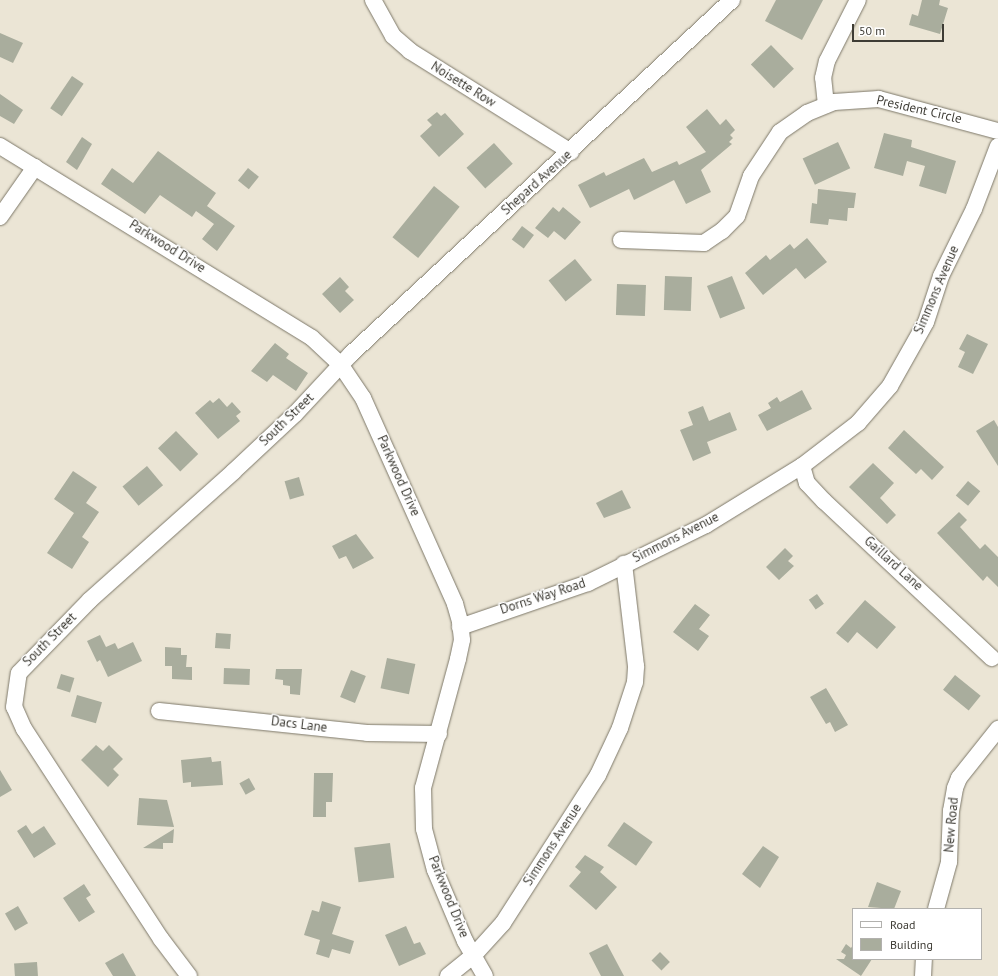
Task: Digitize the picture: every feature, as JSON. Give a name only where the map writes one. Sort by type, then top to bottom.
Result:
[{"type":"street","name":"Noisette Row","points":[[373,0],[393,36],[410,50],[571,152]]},
{"type":"street","name":"Shepard Avenue","points":[[340,364],[571,152],[732,0]]},
{"type":"street","points":[[826,105],[824,78],[826,61],[858,0]]},
{"type":"street","name":"President Circle","points":[[621,240],[704,243],[722,231],[737,216],[751,176],[780,132],[807,113],[826,105],[860,98],[878,99],[998,131]]},
{"type":"street","name":"Parkwood Drive","points":[[0,146],[312,338],[340,364],[364,398],[455,604],[460,627],[458,659],[439,734],[429,760],[423,788],[424,829],[435,870],[474,956],[485,976]]},
{"type":"street","name":"Simmons Avenue","points":[[448,976],[474,956],[502,923],[598,774],[626,714],[635,682],[636,666],[624,564],[706,525],[802,466],[858,423],[890,386],[903,366],[926,322],[941,276],[979,198],[998,146]]},
{"type":"street","points":[[0,217],[34,167]]},
{"type":"street","name":"South Street","points":[[189,976],[161,939],[24,729],[14,707],[19,672],[90,600],[295,414],[340,364]]},
{"type":"street","name":"Gaillard Lane","points":[[802,466],[807,483],[824,501],[992,658]]},
{"type":"street","name":"Dorns Way Road","points":[[460,627],[483,616],[588,583],[624,564]]},
{"type":"street","name":"Dacs Lane","points":[[159,711],[367,732],[439,734]]},
{"type":"street","name":"New Road","points":[[936,908],[949,862],[951,811],[955,788],[959,778],[998,729]]},
{"type":"street","points":[[923,976],[924,960]]},
{"type":"building","points":[[776,0],[823,0],[802,40],[765,21]]},
{"type":"building","points":[[922,0],[940,0],[939,5],[948,8],[940,34],[909,25],[912,14],[918,16]]},
{"type":"building","points":[[0,33],[23,43],[13,63],[0,57]]},
{"type":"building","points":[[771,45],[794,69],[774,88],[751,64]]},
{"type":"building","points":[[72,76],[84,84],[62,116],[50,108]]},
{"type":"building","points":[[0,94],[23,110],[14,124],[0,116]]},
{"type":"building","points":[[707,109],[720,125],[726,119],[735,130],[730,135],[733,138],[729,142],[732,144],[701,170],[711,192],[686,204],[674,180],[634,200],[629,189],[590,208],[578,185],[604,172],[606,176],[644,158],[652,172],[677,161],[679,165],[706,152],[686,127]]},
{"type":"building","points":[[437,112],[441,116],[445,113],[464,134],[439,157],[420,136],[432,125],[427,120]]},
{"type":"building","points":[[884,133],[912,140],[911,147],[956,161],[946,194],[919,186],[925,166],[907,161],[903,176],[874,168]]},
{"type":"building","points":[[82,137],[92,144],[77,170],[66,162]]},
{"type":"building","points":[[838,142],[850,168],[815,185],[803,158]]},
{"type":"building","points":[[494,143],[513,164],[485,189],[467,168]]},
{"type":"building","points":[[158,151],[216,193],[207,206],[235,226],[217,251],[202,239],[214,224],[196,211],[192,217],[160,195],[145,214],[101,184],[112,168],[133,183]]},
{"type":"building","points":[[248,168],[259,177],[249,189],[238,180]]},
{"type":"building","points":[[434,186],[460,207],[418,258],[392,237]]},
{"type":"building","points":[[818,189],[856,193],[854,208],[848,208],[847,221],[829,219],[828,225],[810,223],[812,203],[817,204]]},
{"type":"building","points":[[553,207],[559,212],[563,207],[581,222],[565,240],[554,231],[548,238],[535,228]]},
{"type":"building","points":[[522,226],[534,235],[524,249],[512,240]]},
{"type":"building","points":[[807,238],[827,262],[805,279],[796,268],[763,295],[745,273],[766,255],[770,260],[790,244],[794,249]]},
{"type":"building","points":[[575,259],[592,280],[566,301],[549,280]]},
{"type":"building","points":[[665,276],[692,277],[691,311],[664,310]]},
{"type":"building","points":[[732,276],[745,308],[720,319],[707,286]]},
{"type":"building","points":[[340,277],[349,287],[345,291],[354,300],[340,313],[322,294]]},
{"type":"building","points":[[617,284],[646,285],[645,316],[616,315]]},
{"type":"building","points":[[967,334],[988,344],[973,374],[958,367],[965,352],[959,349]]},
{"type":"building","points":[[275,343],[289,354],[286,358],[308,373],[296,391],[273,375],[267,382],[251,371]]},
{"type":"building","points":[[802,390],[812,409],[767,431],[758,415],[771,408],[768,403],[777,397],[780,402]]},
{"type":"building","points":[[219,398],[227,407],[232,402],[241,412],[236,416],[240,421],[218,439],[195,413],[210,400],[213,403]]},
{"type":"building","points":[[703,406],[709,421],[730,412],[737,430],[707,442],[711,453],[693,461],[680,430],[693,425],[688,412]]},
{"type":"building","points":[[994,420],[998,427],[998,466],[976,431]]},
{"type":"building","points":[[904,430],[944,467],[932,480],[921,469],[916,474],[888,448]]},
{"type":"building","points":[[176,431],[198,454],[180,471],[158,448]]},
{"type":"building","points":[[873,463],[894,483],[880,498],[896,515],[887,524],[849,487]]},
{"type":"building","points":[[147,466],[163,485],[139,506],[122,487]]},
{"type":"building","points":[[73,471],[97,487],[86,503],[99,512],[82,537],[89,542],[72,569],[47,553],[74,513],[54,499]]},
{"type":"building","points":[[299,477],[304,495],[290,499],[285,481]]},
{"type":"building","points":[[968,481],[980,491],[968,506],[956,496]]},
{"type":"building","points":[[622,490],[631,508],[604,518],[596,503]]},
{"type":"building","points":[[959,512],[967,520],[960,527],[980,549],[985,544],[998,557],[998,587],[987,576],[983,581],[937,533]]},
{"type":"building","points":[[356,534],[374,558],[353,569],[346,556],[339,559],[332,546]]},
{"type":"building","points":[[785,548],[793,556],[788,561],[794,566],[779,580],[766,567]]},
{"type":"building","points":[[817,594],[824,604],[816,610],[809,600]]},
{"type":"building","points":[[865,600],[896,627],[877,649],[857,632],[848,643],[836,633]]},
{"type":"building","points":[[695,604],[710,615],[699,629],[709,636],[698,651],[673,632]]},
{"type":"building","points":[[216,633],[231,634],[230,649],[215,648]]},
{"type":"building","points":[[100,635],[106,647],[115,643],[118,649],[133,642],[142,661],[108,677],[100,660],[97,662],[87,641]]},
{"type":"building","points":[[165,647],[181,648],[181,655],[187,655],[186,667],[192,667],[192,680],[172,679],[172,666],[165,666]]},
{"type":"building","points":[[387,658],[415,664],[409,694],[381,688]]},
{"type":"building","points":[[224,668],[250,669],[249,685],[223,684]]},
{"type":"building","points":[[276,669],[302,669],[300,695],[290,694],[290,686],[283,685],[283,680],[275,679]]},
{"type":"building","points":[[351,670],[366,676],[355,703],[340,697]]},
{"type":"building","points":[[61,674],[74,678],[70,692],[57,688]]},
{"type":"building","points":[[955,675],[981,696],[969,711],[943,690]]},
{"type":"building","points":[[826,688],[848,725],[835,732],[830,722],[826,724],[810,697]]},
{"type":"building","points":[[77,695],[102,702],[96,723],[71,716]]},
{"type":"building","points":[[96,745],[103,751],[109,745],[123,759],[113,769],[119,775],[108,787],[81,760]]},
{"type":"building","points":[[211,757],[212,762],[221,761],[223,785],[191,787],[191,782],[183,783],[181,760]]},
{"type":"building","points":[[0,770],[12,790],[0,797]]},
{"type":"building","points":[[314,773],[333,773],[332,802],[326,802],[326,817],[313,817]]},
{"type":"building","points":[[249,778],[255,789],[246,795],[239,783]]},
{"type":"building","points":[[139,798],[167,800],[174,827],[137,825]]},
{"type":"building","points":[[624,822],[653,842],[636,866],[607,846]]},
{"type":"building","points":[[26,825],[32,834],[44,826],[56,844],[34,858],[17,831]]},
{"type":"building","points":[[174,829],[173,843],[163,843],[163,849],[143,848]]},
{"type":"building","points":[[390,843],[394,878],[359,882],[354,847]]},
{"type":"building","points":[[763,846],[779,857],[760,888],[742,874]]},
{"type":"building","points":[[585,855],[604,867],[600,872],[617,887],[596,910],[569,886],[581,872],[575,867]]},
{"type":"building","points":[[877,882],[901,891],[894,908],[868,907]]},
{"type":"building","points":[[84,884],[91,895],[86,898],[95,912],[79,922],[63,898]]},
{"type":"building","points":[[322,901],[341,907],[332,934],[354,941],[350,954],[332,949],[329,958],[316,954],[320,940],[304,935],[312,910],[319,912]]},
{"type":"building","points":[[18,906],[28,923],[15,931],[5,914]]},
{"type":"building","points":[[406,926],[414,944],[420,942],[426,954],[399,966],[385,935]]},
{"type":"building","points":[[607,944],[624,976],[601,976],[589,953]]},
{"type":"building","points":[[846,944],[851,948],[852,946],[852,960],[871,960],[861,976],[836,959],[844,959],[846,955],[841,952]]},
{"type":"building","points":[[660,952],[670,962],[661,970],[652,960]]},
{"type":"building","points":[[123,953],[136,976],[113,976],[105,963]]},
{"type":"building","points":[[37,962],[38,976],[15,976],[14,964]]}]
